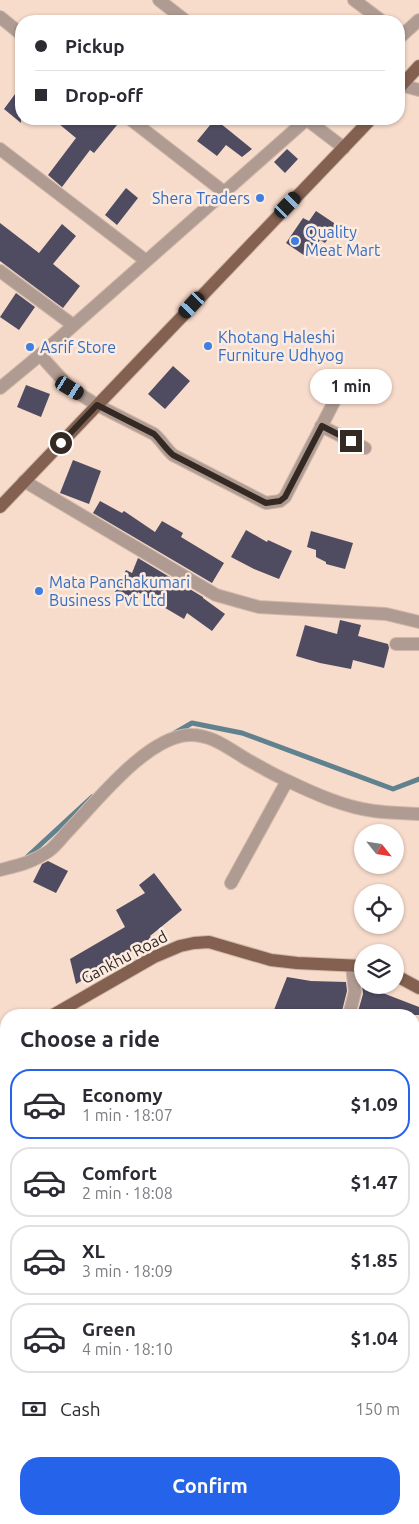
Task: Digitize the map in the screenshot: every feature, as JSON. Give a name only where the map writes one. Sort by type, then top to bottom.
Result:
[{"type":"main road","points":[[405,81],[419,66]]},
{"type":"main road","points":[[0,507],[365,125]]},
{"type":"main road","name":"Gankhu Road","points":[[63,1009],[154,957],[180,946],[194,943],[209,942],[271,960],[354,966]]},
{"type":"main road","points":[[404,980],[419,988]]},
{"type":"street","points":[[159,0],[178,15]]},
{"type":"street","points":[[354,0],[374,15]]},
{"type":"street","points":[[0,17],[15,29]]},
{"type":"street","points":[[405,32],[419,20]]},
{"type":"street","points":[[405,88],[419,90]]},
{"type":"street","points":[[138,125],[224,192]]},
{"type":"street","points":[[2,384],[40,355],[300,125]]},
{"type":"street","points":[[315,125],[344,148]]},
{"type":"street","points":[[0,149],[146,260]]},
{"type":"street","points":[[0,271],[73,325]]},
{"type":"street","points":[[40,355],[70,388],[97,405],[154,434],[173,455],[266,503],[280,501],[285,497],[336,398]]},
{"type":"street","points":[[322,426],[365,448]]},
{"type":"street","points":[[24,482],[216,595],[259,607],[386,614],[419,622]]},
{"type":"street","points":[[396,644],[419,644]]},
{"type":"street","points":[[0,870],[32,862],[51,850],[126,771],[146,754],[160,744],[189,735],[206,737],[222,744],[247,760],[287,781],[339,803],[373,810],[419,814]]},
{"type":"street","points":[[231,882],[287,781]]},
{"type":"street","points":[[351,1009],[354,994]]},
{"type":"building","points":[[15,94],[15,118],[4,109]]},
{"type":"building","points":[[60,125],[117,125],[94,153],[90,150],[62,187],[48,175],[76,138]]},
{"type":"building","points":[[210,125],[222,125],[252,149],[242,157],[226,145],[217,156],[197,141]]},
{"type":"building","points":[[287,149],[298,159],[285,173],[274,162]]},
{"type":"building","points":[[126,188],[138,198],[117,225],[105,215]]},
{"type":"building","points":[[316,211],[337,225],[325,243],[320,240],[308,258],[286,243],[303,218],[309,221]]},
{"type":"building","points":[[0,223],[39,253],[62,224],[76,236],[53,264],[80,286],[63,308],[0,261]]},
{"type":"building","points":[[16,293],[35,307],[19,330],[0,317]]},
{"type":"building","points":[[173,366],[190,381],[165,409],[148,394]]},
{"type":"building","points":[[26,385],[50,394],[41,417],[17,407]]},
{"type":"building","points":[[73,460],[101,471],[89,504],[60,493]]},
{"type":"building","points":[[100,501],[122,513],[124,511],[155,532],[162,521],[183,533],[181,537],[224,563],[212,583],[93,513]]},
{"type":"building","points":[[246,530],[267,542],[268,540],[292,551],[279,579],[231,557]]},
{"type":"building","points":[[311,531],[353,543],[345,569],[326,564],[326,562],[316,557],[316,550],[307,547]]},
{"type":"building","points":[[138,558],[203,597],[225,614],[212,631],[187,613],[184,619],[138,592],[133,601],[115,592],[126,570],[132,573]]},
{"type":"building","points":[[340,620],[361,625],[358,636],[388,644],[389,648],[384,668],[353,660],[351,669],[296,656],[305,625],[337,634]]},
{"type":"building","points":[[48,861],[68,871],[56,893],[33,882],[42,864]]},
{"type":"building","points":[[154,873],[182,910],[150,936],[152,939],[76,984],[70,959],[125,927],[116,910],[145,893],[139,885]]},
{"type":"building","points":[[287,977],[311,981],[346,982],[347,991],[342,1009],[274,1009]]},
{"type":"building","points":[[363,994],[385,994],[419,1007],[419,1009],[359,1009]]},
{"type":"waterway","points":[[173,734],[192,723],[242,733],[393,789],[419,779]]},
{"type":"waterway","points":[[27,857],[92,797]]},
{"type":"place","name":"Shera Traders","points":[[260,198]]},
{"type":"place","name":"Quality Meat Mart","points":[[295,241]]},
{"type":"place","name":"Khotang Haleshi Furniture Udhyog","points":[[208,346]]},
{"type":"place","name":"Asrif Store","points":[[30,347]]},
{"type":"place","name":"Mata Panchakumari Business Pvt Ltd","points":[[39,591]]},
{"type":"route","points":[[61,443],[97,405],[154,434],[173,455],[266,503],[274,503],[285,497],[322,426],[351,441]]}]
